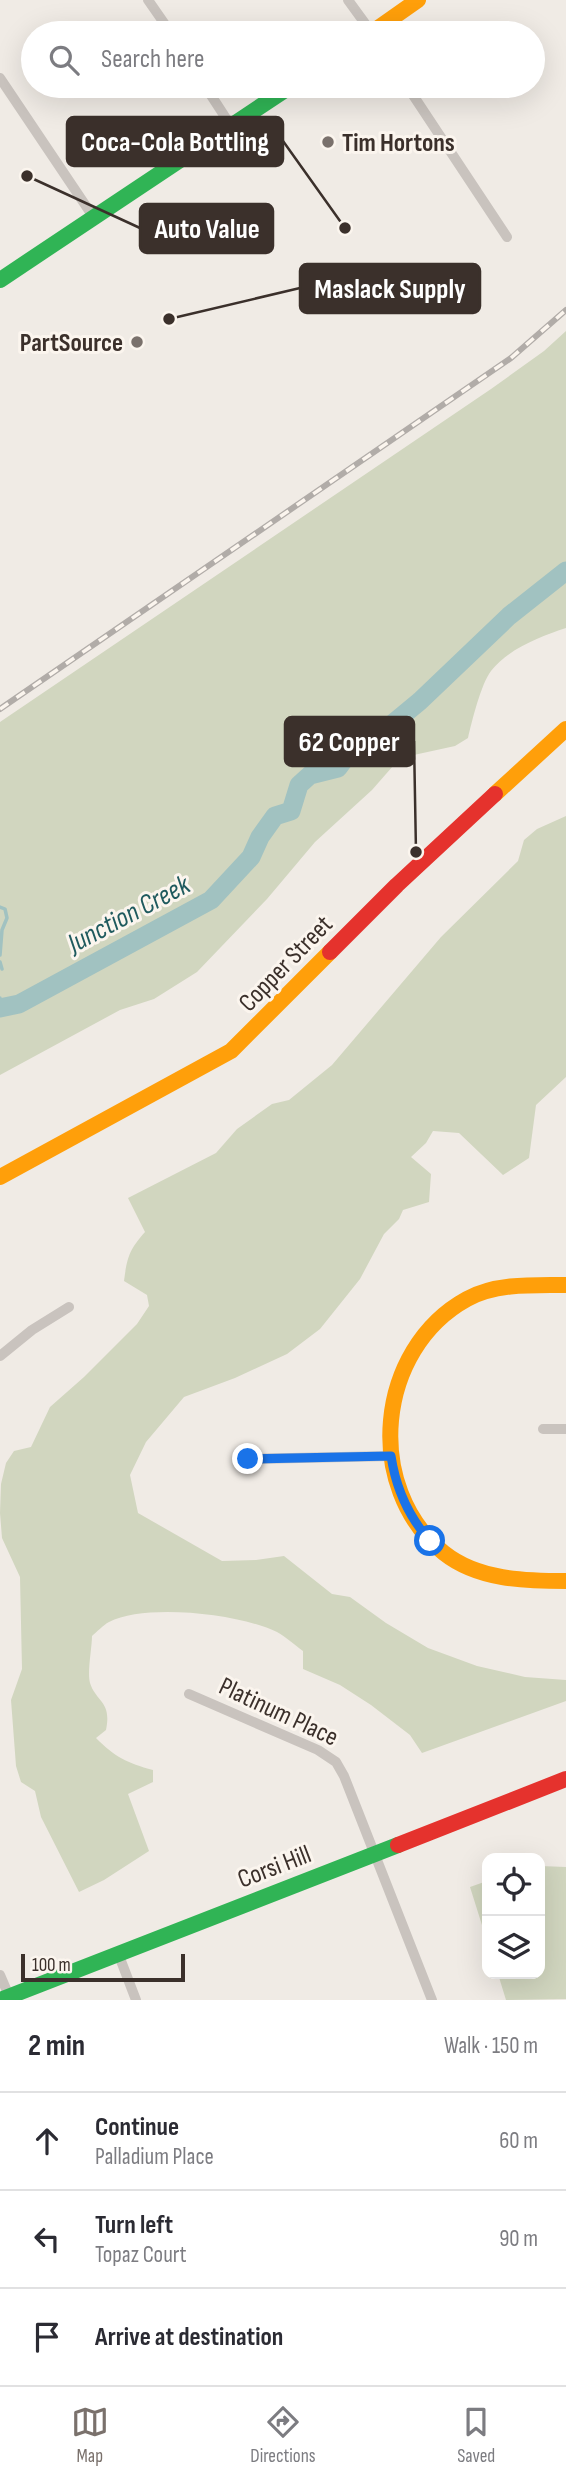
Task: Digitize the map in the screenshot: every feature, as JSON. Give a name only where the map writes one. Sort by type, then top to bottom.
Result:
[{"type":"street","points":[[148,0],[163,21]]},
{"type":"street","points":[[348,0],[363,21]]},
{"type":"street","points":[[388,21],[418,0]]},
{"type":"street","points":[[0,78],[94,218]]},
{"type":"street","points":[[213,98],[231,126]]},
{"type":"street","points":[[0,280],[273,98]]},
{"type":"street","points":[[415,98],[507,237]]},
{"type":"street","name":"Copper Street","points":[[0,1177],[231,1051],[397,885],[566,729]]},
{"type":"street","points":[[566,1285],[494,1288],[464,1300],[439,1318],[415,1345],[401,1371],[393,1397],[391,1456],[397,1486],[407,1510],[421,1530],[442,1551],[475,1570],[492,1576],[510,1580],[566,1581]]},
{"type":"street","points":[[0,1356],[32,1330],[69,1307]]},
{"type":"street","points":[[543,1429],[566,1429]]},
{"type":"street","points":[[248,1459],[391,1456]]},
{"type":"street","name":"Platinum Place","points":[[189,1695],[318,1750],[336,1762],[344,1776],[432,2000]]},
{"type":"street","name":"Corsi Hill","points":[[4,1998],[566,1779]]},
{"type":"street","points":[[118,1953],[136,2000]]},
{"type":"street","points":[[0,1975],[4,1998]]},
{"type":"green space","points":[[566,331],[566,628],[526,644],[498,663],[484,685],[468,738],[455,746],[400,758],[372,790],[315,842],[267,899],[197,972],[154,999],[120,1010],[0,1075],[0,722],[491,389],[544,351]]},
{"type":"green space","points":[[566,816],[566,1077],[536,1105],[529,1158],[503,1175],[459,1133],[433,1131],[426,1143],[411,1157],[431,1174],[429,1202],[403,1210],[399,1219],[384,1234],[360,1279],[320,1329],[287,1354],[235,1378],[184,1397],[146,1442],[130,1475],[138,1513],[222,1561],[284,1556],[332,1594],[350,1597],[428,1648],[477,1666],[525,1677],[566,1680],[566,1701],[422,1753],[410,1735],[371,1705],[340,1685],[303,1669],[303,1651],[277,1632],[240,1620],[193,1613],[146,1613],[109,1622],[92,1636],[90,1683],[107,1713],[106,1730],[96,1738],[122,1758],[153,1770],[153,1782],[128,1794],[149,1851],[104,1880],[79,1892],[41,1817],[35,1791],[21,1782],[16,1766],[11,1700],[22,1669],[20,1577],[2,1538],[1,1484],[6,1463],[14,1451],[31,1447],[50,1407],[137,1324],[149,1306],[147,1295],[124,1281],[130,1255],[145,1232],[128,1198],[216,1153],[237,1129],[272,1104],[289,1100],[332,1065],[441,937],[518,861],[524,840],[537,829]]},
{"type":"green space","points":[[545,1866],[566,1867],[566,1999],[506,2000],[500,1979],[545,1979]]},
{"type":"green space","points":[[482,1883],[482,1925],[470,1887]]},
{"type":"waterway","name":"Junction Creek","points":[[0,1008],[19,1004],[211,900],[251,857],[260,837],[275,816],[291,811],[299,785],[310,775],[338,768],[349,753],[382,740],[391,725],[509,616],[566,571]]},
{"type":"waterway","points":[[0,907],[5,909],[7,918],[2,930],[0,955]]},
{"type":"waterway","points":[[0,962],[2,969]]},
{"type":"railway","points":[[0,709],[511,358],[566,310]]},
{"type":"traffic: fast","points":[[0,280],[273,98]]},
{"type":"traffic: fast","points":[[0,2000],[398,1845]]},
{"type":"traffic: slow","points":[[388,21],[418,0]]},
{"type":"traffic: slow","points":[[495,794],[566,729]]},
{"type":"traffic: slow","points":[[0,1177],[231,1051],[330,952]]},
{"type":"traffic: slow","points":[[566,1285],[515,1286],[490,1290],[467,1299],[437,1322],[414,1351],[398,1384],[391,1420],[392,1457],[401,1493],[418,1525],[444,1553],[457,1562],[487,1574],[518,1579],[566,1581]]},
{"type":"traffic: jam","points":[[330,952],[495,794]]},
{"type":"traffic: jam","points":[[398,1845],[566,1779]]},
{"type":"place","name":"Tim Hortons","points":[[328,142]]},
{"type":"place","name":"Auto Value","points":[[27,176]]},
{"type":"place","name":"Coca-Cola Bottling","points":[[345,228]]},
{"type":"place","name":"Maslack Supply","points":[[169,319]]},
{"type":"place","name":"PartSource","points":[[137,342]]},
{"type":"place","name":"62 Copper","points":[[416,852]]},
{"type":"route","points":[[248,1459],[391,1456],[397,1486],[407,1510],[430,1541]]}]
